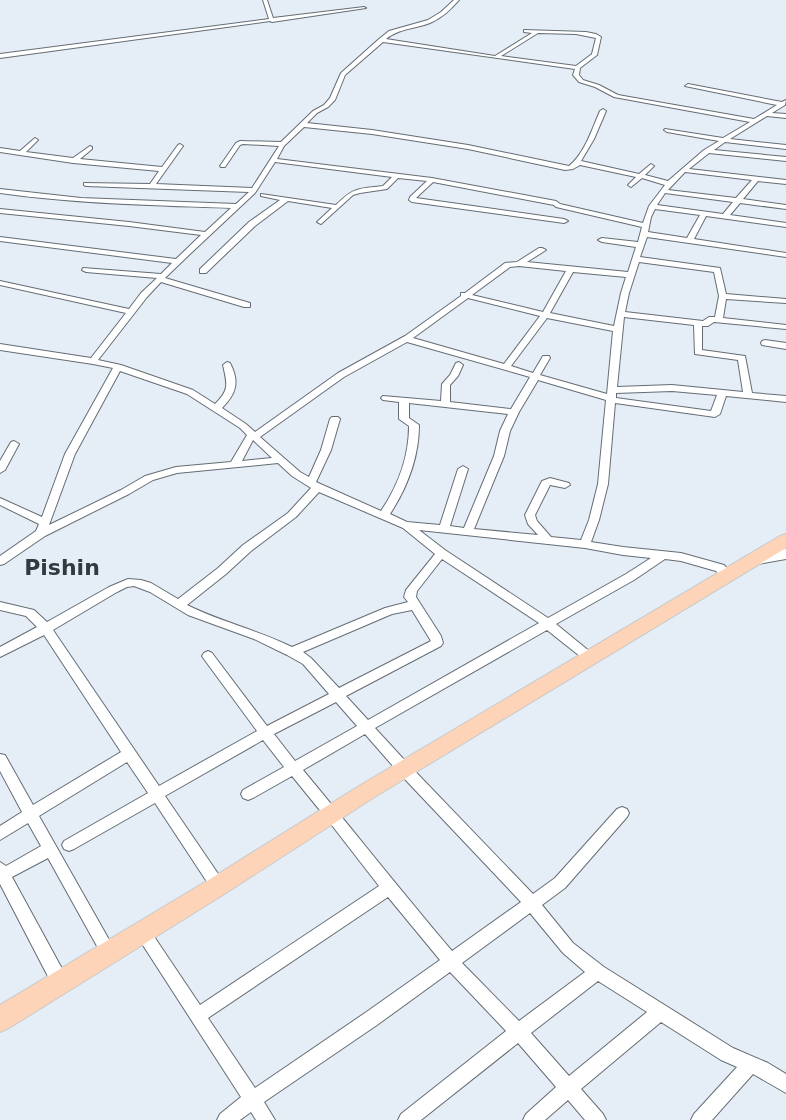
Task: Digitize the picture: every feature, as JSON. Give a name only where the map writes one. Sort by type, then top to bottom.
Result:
[{"type":"main road","points":[[0,1019],[218,886],[404,769],[786,540]]},
{"type":"main road","points":[[752,560],[786,554]]},
{"type":"street","points":[[265,0],[272,21]]},
{"type":"street","points":[[93,361],[131,312],[178,261],[254,190],[272,160],[284,144],[315,112],[326,106],[333,99],[343,74],[391,32],[430,21],[443,13],[457,0]]},
{"type":"street","points":[[0,56],[364,8]]},
{"type":"street","points":[[526,32],[598,35],[599,37],[594,55],[578,68],[576,75],[578,80],[597,86],[620,97],[665,103],[755,121]]},
{"type":"street","points":[[496,57],[536,32]]},
{"type":"street","points":[[381,40],[578,68]]},
{"type":"street","points":[[688,86],[784,103]]},
{"type":"street","points":[[585,544],[594,520],[603,484],[618,329],[625,293],[637,259],[652,206],[667,187],[706,151],[784,103]]},
{"type":"street","points":[[304,125],[379,133],[468,147],[562,168],[571,168],[576,163],[590,139],[603,111]]},
{"type":"street","points":[[767,114],[786,116]]},
{"type":"street","points":[[667,130],[723,140],[786,147]]},
{"type":"street","points":[[682,140],[689,134]]},
{"type":"street","points":[[15,160],[35,140]]},
{"type":"street","points":[[223,166],[238,144],[242,142],[284,144]]},
{"type":"street","points":[[151,187],[180,146]]},
{"type":"street","points":[[73,161],[90,148]]},
{"type":"street","points":[[0,150],[73,161],[163,169]]},
{"type":"street","points":[[706,151],[786,159]]},
{"type":"street","points":[[41,164],[51,158]]},
{"type":"street","points":[[272,160],[432,180],[556,203],[558,206],[689,241],[786,255]]},
{"type":"street","points":[[576,163],[640,176],[667,187],[737,200],[786,207]]},
{"type":"street","points":[[630,185],[651,166]]},
{"type":"street","points":[[684,170],[786,182]]},
{"type":"street","points":[[321,222],[355,192],[385,188],[397,175]]},
{"type":"street","points":[[725,216],[757,178]]},
{"type":"street","points":[[432,180],[412,198],[412,200],[564,221]]},
{"type":"street","points":[[86,184],[254,190]]},
{"type":"street","points":[[0,191],[29,196],[81,200],[237,206]]},
{"type":"street","points":[[263,195],[337,207]]},
{"type":"street","points":[[203,271],[252,224],[286,199]]},
{"type":"street","points":[[550,219],[558,206]]},
{"type":"street","points":[[652,206],[786,225]]},
{"type":"street","points":[[0,211],[148,226],[206,234]]},
{"type":"street","points":[[689,241],[704,214]]},
{"type":"street","points":[[0,239],[178,261]]},
{"type":"street","points":[[602,240],[641,245]]},
{"type":"street","points":[[519,264],[542,250]]},
{"type":"street","points":[[637,259],[717,270],[722,296],[718,320]]},
{"type":"street","points":[[235,464],[253,435],[342,375],[406,339],[464,295],[508,265],[519,264],[632,275]]},
{"type":"street","points":[[506,367],[545,315],[571,269]]},
{"type":"street","points":[[86,270],[162,278],[247,305]]},
{"type":"street","points":[[0,283],[131,312]]},
{"type":"street","points":[[464,295],[545,315],[618,329]]},
{"type":"street","points":[[722,296],[786,301]]},
{"type":"street","points":[[621,314],[705,324],[710,319],[786,327]]},
{"type":"street","points":[[698,323],[698,352],[742,358],[748,395]]},
{"type":"street","points":[[406,339],[611,396],[710,414],[715,414],[722,393]]},
{"type":"street","points":[[765,343],[786,346]]},
{"type":"street","points":[[0,347],[93,361],[118,367],[190,392],[243,426],[296,474],[314,485],[405,524],[441,553],[547,623],[590,658]]},
{"type":"street","points":[[468,530],[499,456],[505,432],[514,412],[546,358]]},
{"type":"street","points":[[216,409],[231,394],[232,383],[227,365]]},
{"type":"street","points":[[445,405],[446,384],[454,376],[459,365]]},
{"type":"street","points":[[43,528],[70,454],[118,367]]},
{"type":"street","points":[[611,396],[672,388],[786,399]]},
{"type":"street","points":[[386,398],[514,412]]},
{"type":"street","points":[[384,515],[390,507],[400,485],[411,453],[414,425],[404,418],[404,400]]},
{"type":"street","points":[[179,605],[222,571],[247,548],[292,515],[314,485],[335,420]]},
{"type":"street","points":[[0,470],[14,444]]},
{"type":"street","points":[[0,561],[43,528],[125,492],[149,478],[176,470],[281,460]]},
{"type":"street","points":[[444,528],[463,469]]},
{"type":"street","points":[[548,540],[532,522],[530,515],[546,483],[550,481],[565,485]]},
{"type":"street","points":[[0,502],[43,528]]},
{"type":"street","points":[[405,524],[468,530],[585,544],[623,551],[681,557],[720,568],[727,575]]},
{"type":"street","points":[[69,845],[265,733],[437,642],[437,639],[410,597],[412,590],[441,553]]},
{"type":"street","points":[[248,794],[293,767],[630,577],[662,555]]},
{"type":"street","points":[[0,652],[46,629],[117,587],[127,583],[143,585],[210,620],[242,630],[292,652],[307,661],[404,769],[532,903],[543,919],[568,948],[598,972],[726,1054],[762,1069],[786,1084]]},
{"type":"street","points":[[292,652],[389,610],[414,605]]},
{"type":"street","points":[[0,606],[30,613],[46,629],[218,886]]},
{"type":"street","points":[[208,656],[265,733],[389,888],[451,962],[519,1032],[597,1120]]},
{"type":"street","points":[[0,834],[129,754]]},
{"type":"street","points":[[0,759],[108,952]]},
{"type":"street","points":[[226,1120],[252,1100],[371,1019],[560,883],[622,813]]},
{"type":"street","points":[[50,849],[2,875],[60,982]]},
{"type":"street","points":[[197,1016],[389,888]]},
{"type":"street","points":[[142,931],[266,1120]]},
{"type":"street","points":[[407,1120],[598,972]]},
{"type":"street","points":[[532,1120],[568,1088],[660,1012]]},
{"type":"street","points":[[700,1120],[750,1065]]},
{"type":"district","name":"Pishin","points":[[62,567]]}]
